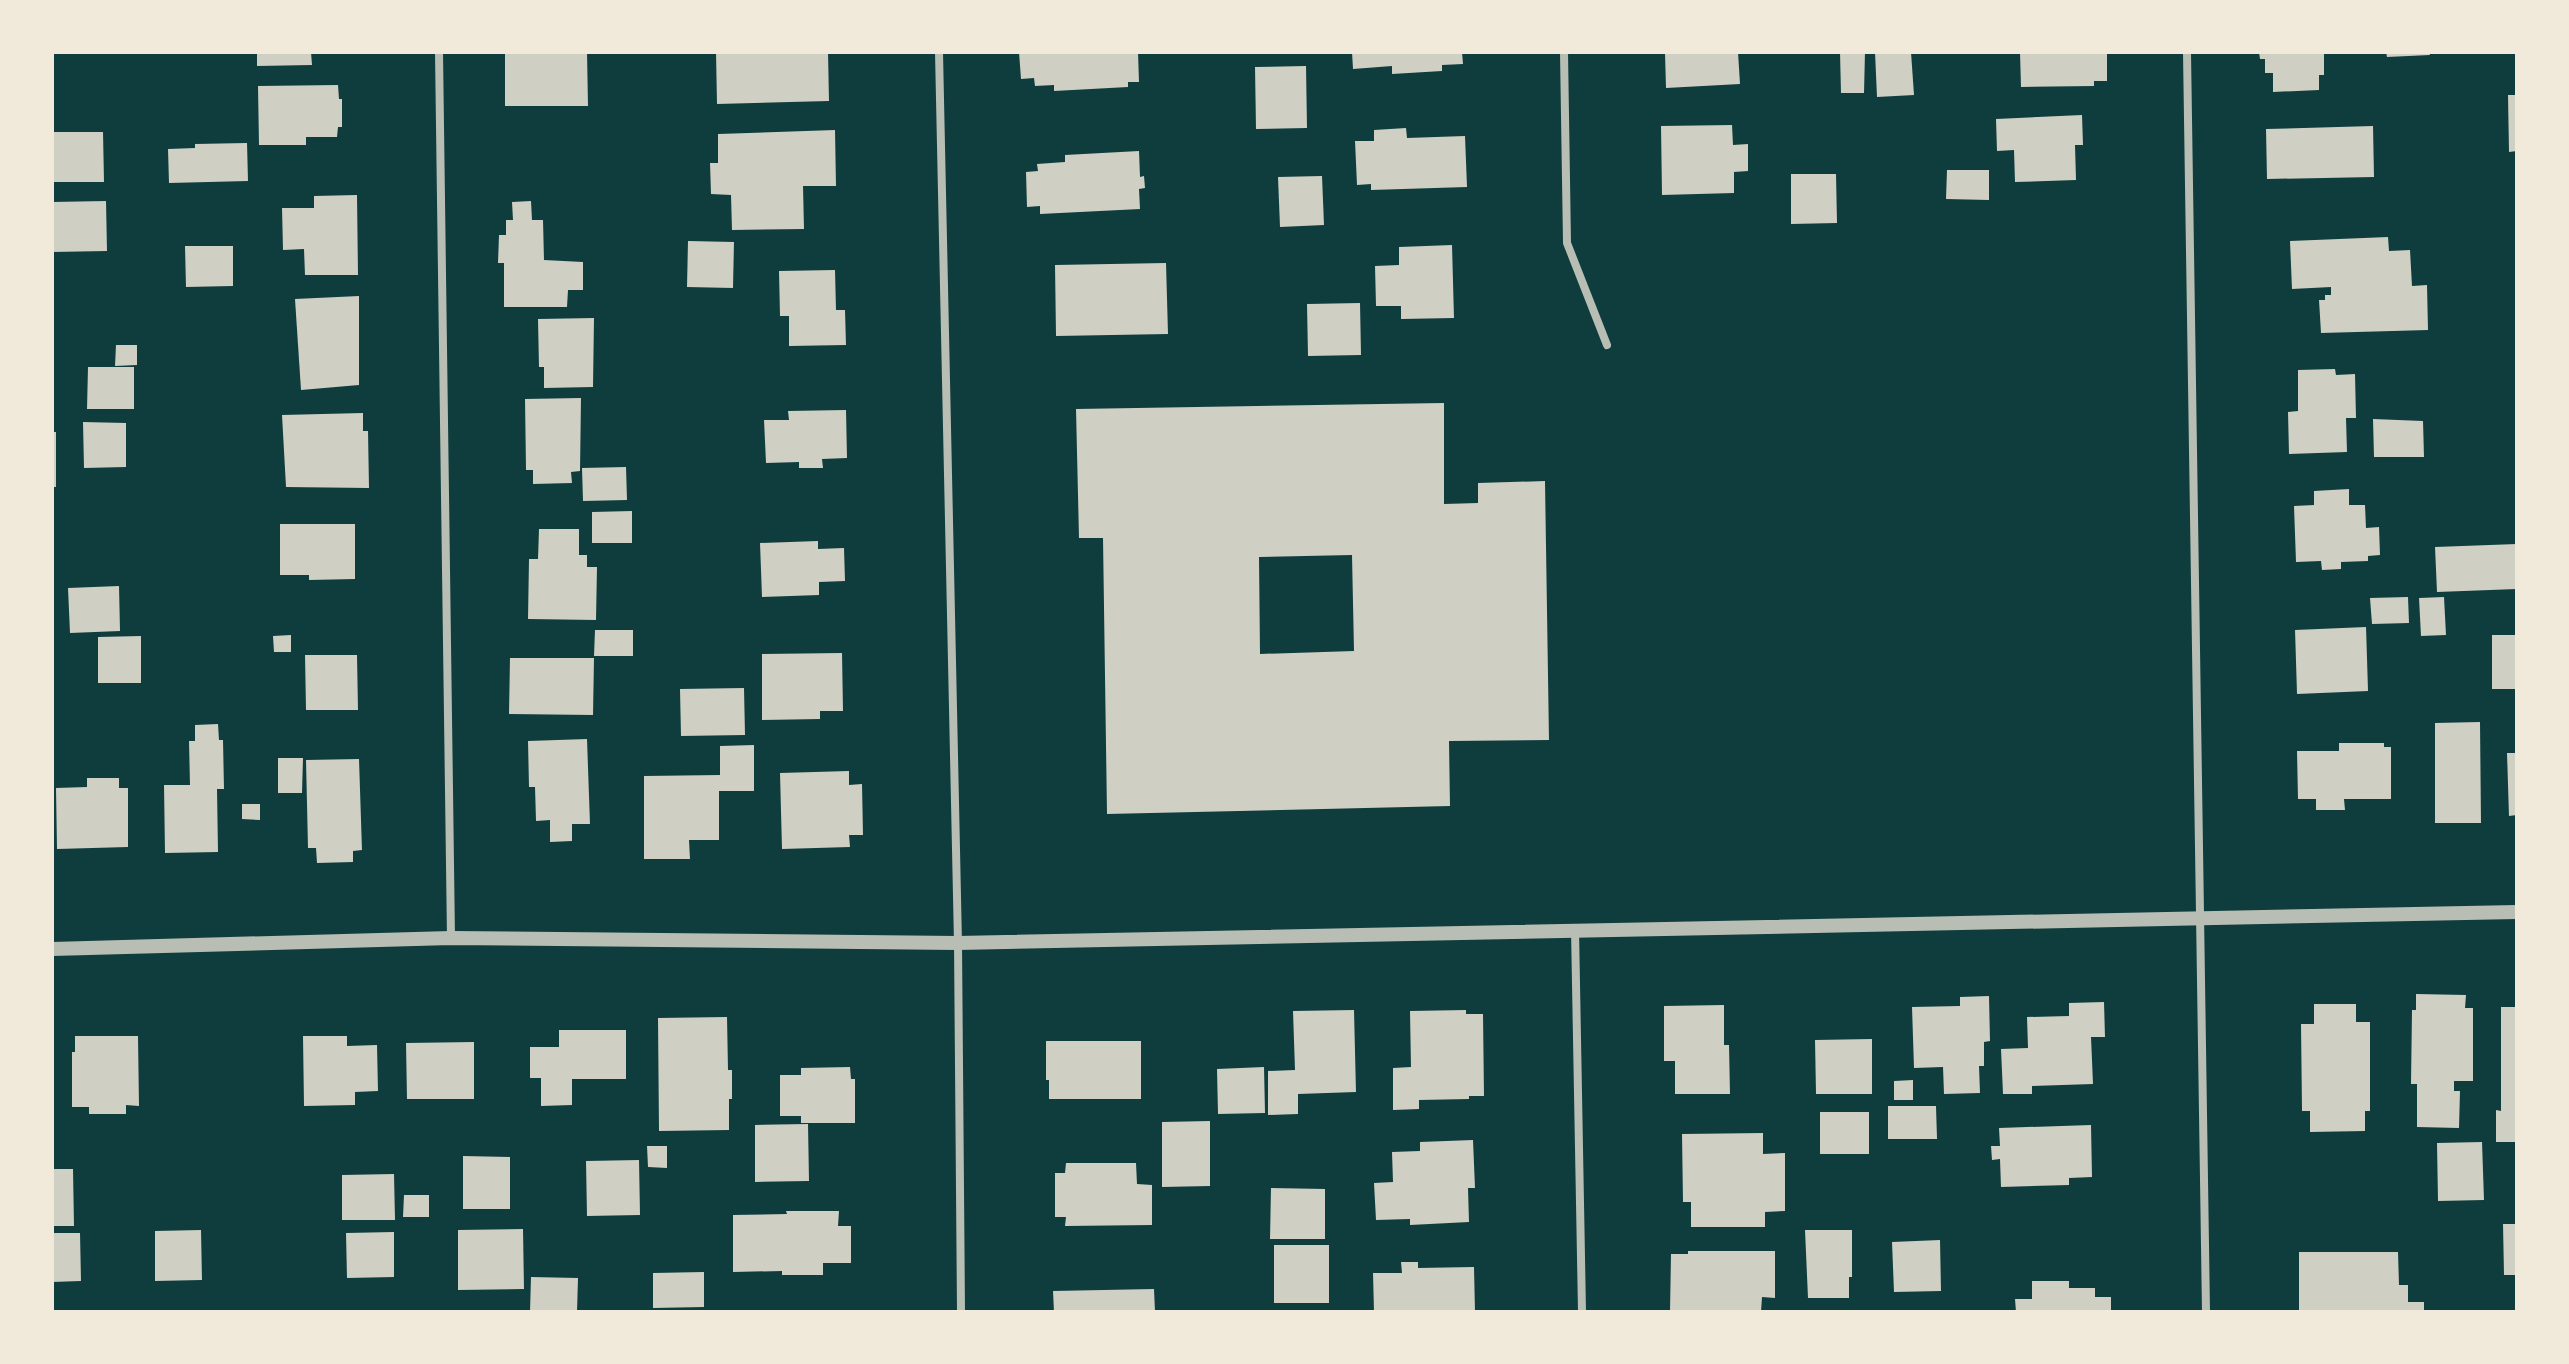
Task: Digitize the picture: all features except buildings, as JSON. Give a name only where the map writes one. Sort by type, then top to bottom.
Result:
[{"type":"street","points":[[439,52],[451,938]]},
{"type":"street","points":[[939,52],[958,943],[961,1312]]},
{"type":"street","points":[[1564,52],[1567,243],[1607,345]]},
{"type":"street","points":[[2187,52],[2206,1312]]},
{"type":"street","points":[[52,949],[451,938],[958,943],[2517,912]]},
{"type":"street","points":[[1575,929],[1582,1312]]}]
